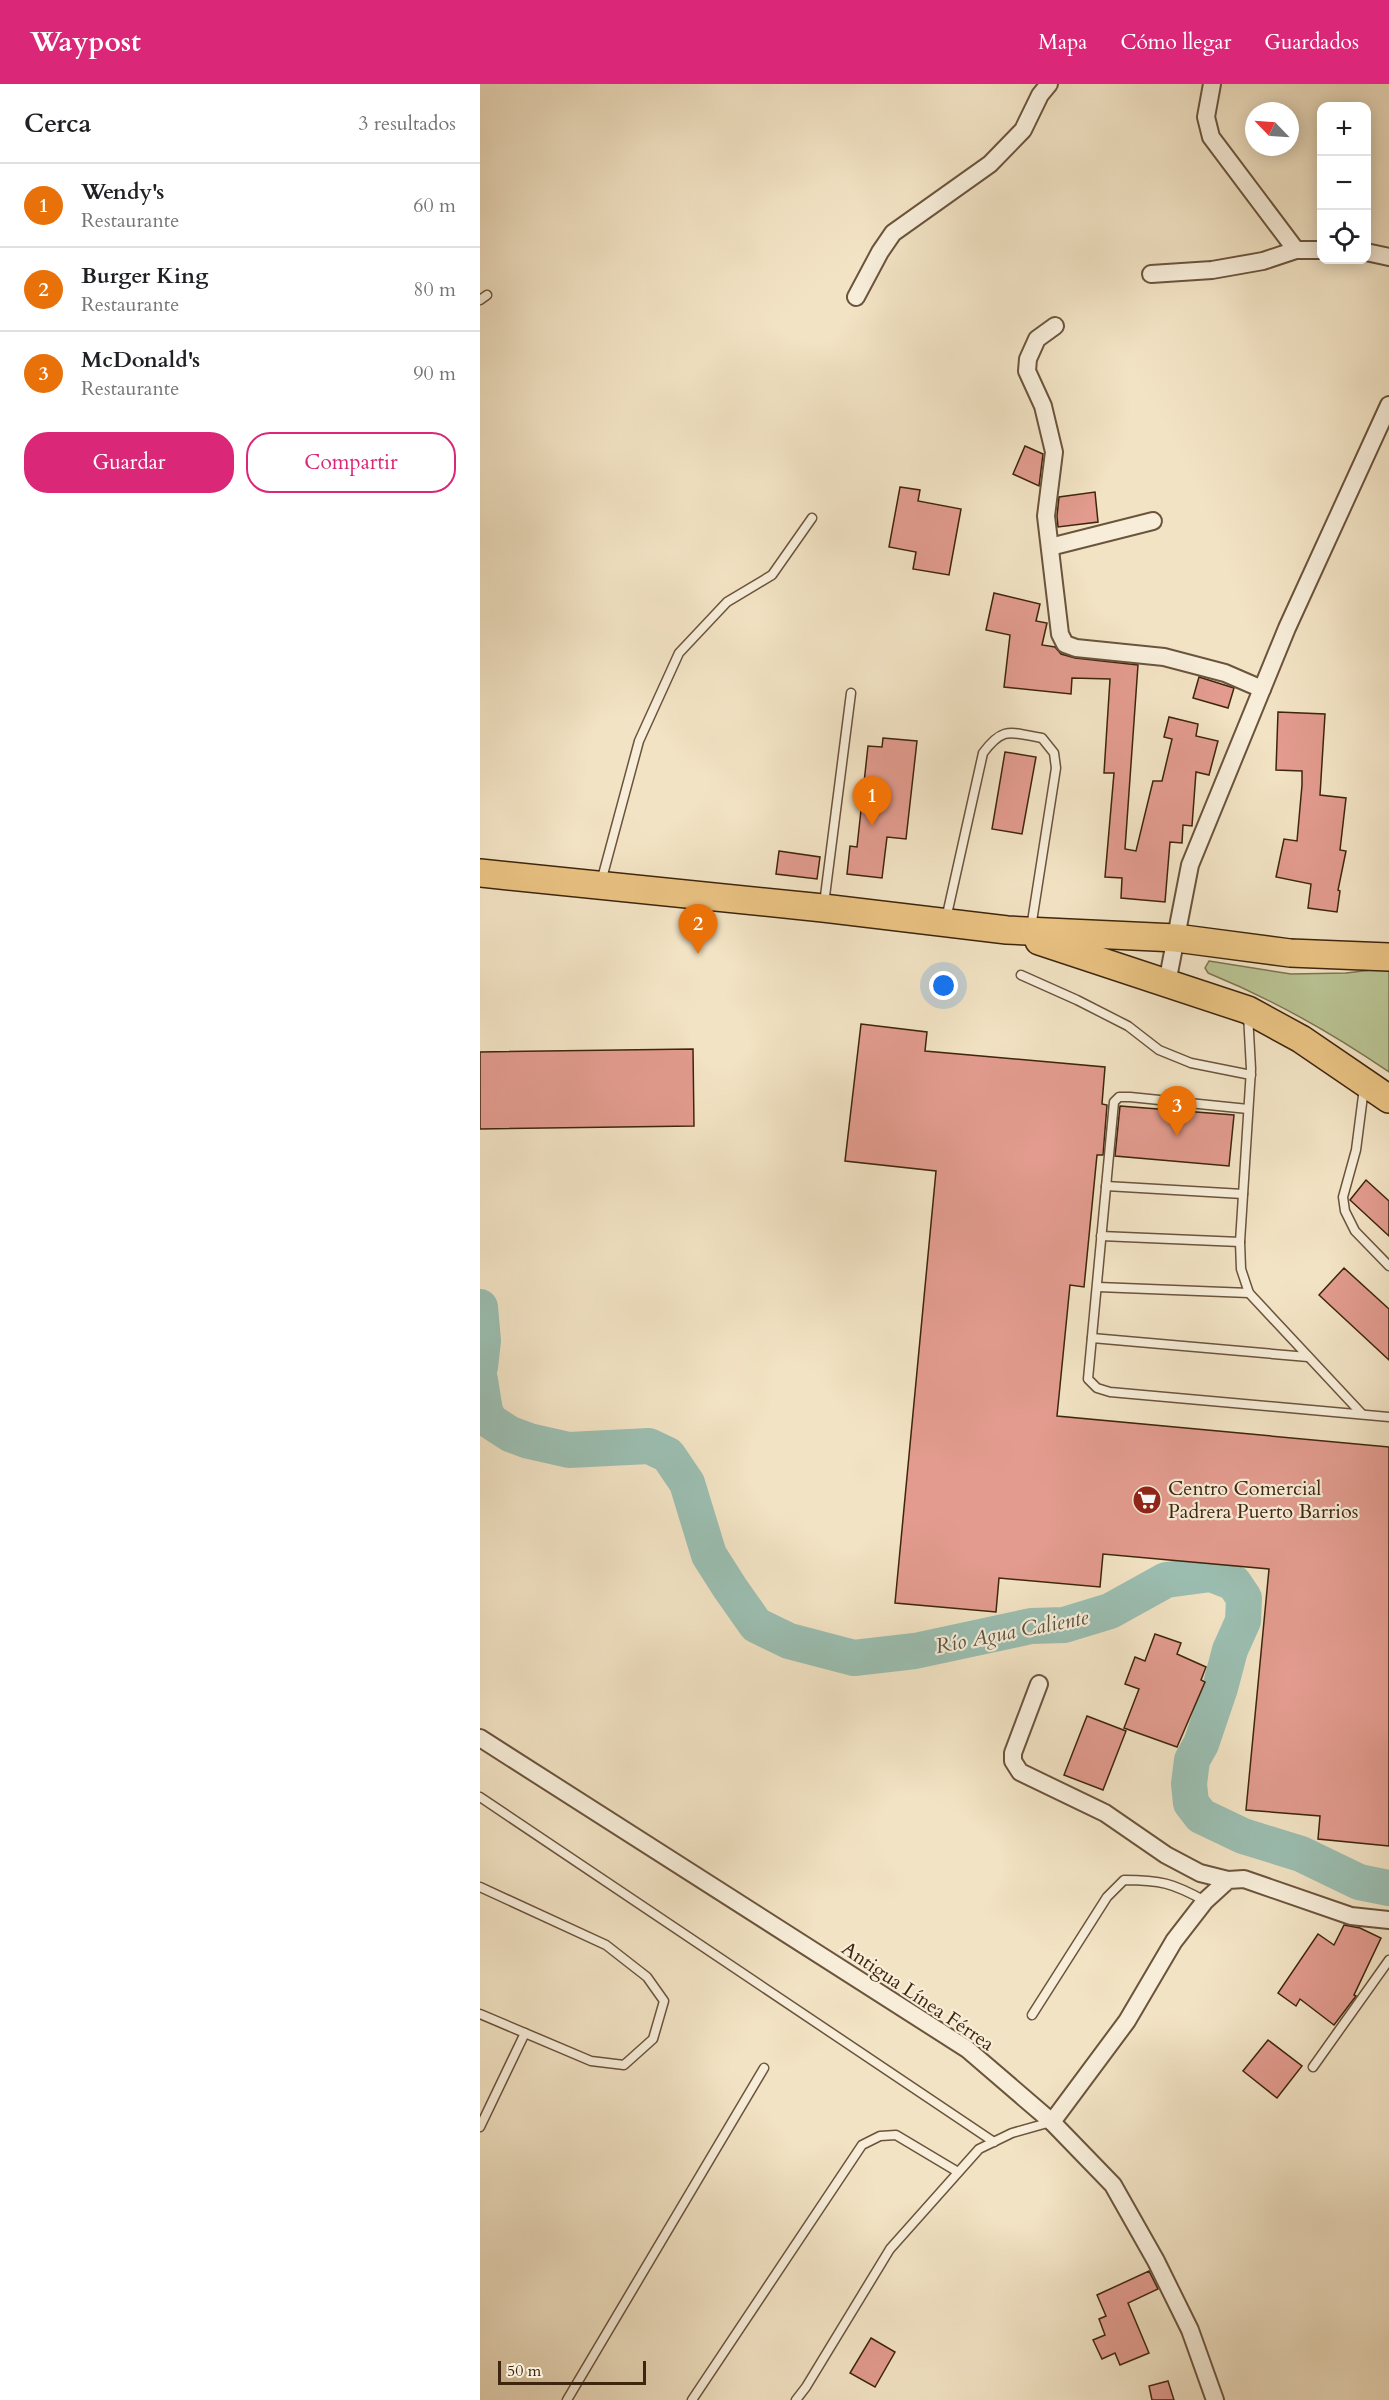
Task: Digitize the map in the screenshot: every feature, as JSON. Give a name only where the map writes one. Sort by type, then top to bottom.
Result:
[{"type":"main road","points":[[480,873],[823,908],[1019,931],[1176,938],[1290,953],[1389,957]]},
{"type":"main road","points":[[1019,931],[1248,1010],[1301,1039],[1389,1099]]},
{"type":"street","points":[[856,297],[893,233],[990,164],[1023,130],[1040,95],[1049,84]]},
{"type":"street","points":[[1212,84],[1206,117],[1211,137],[1296,250]]},
{"type":"street","points":[[1151,274],[1212,270],[1263,261],[1296,250],[1317,250]]},
{"type":"street","points":[[1371,253],[1389,257]]},
{"type":"street","points":[[1055,326],[1037,339],[1027,371],[1042,406],[1054,452],[1046,516],[1060,634],[1065,644],[1076,648],[1164,657],[1225,673],[1262,689]]},
{"type":"street","points":[[1167,983],[1190,865],[1287,628],[1389,405]]},
{"type":"street","points":[[1050,547],[1153,521]]},
{"type":"street","points":[[1038,1684],[1013,1753],[1012,1761],[1020,1772],[1105,1813],[1166,1855],[1200,1873],[1228,1880],[1244,1879],[1351,1916],[1389,1920]]},
{"type":"street","name":"Antigua Línea Férrea","points":[[480,1738],[967,2049],[1052,2122],[1113,2185],[1156,2261],[1190,2330],[1215,2400]]},
{"type":"street","points":[[1052,2122],[1127,2021],[1174,1941],[1205,1901],[1228,1880]]},
{"type":"lane","points":[[600,885],[639,741],[679,653],[727,602],[772,574],[812,518]]},
{"type":"lane","points":[[823,908],[851,693]]},
{"type":"lane","points":[[945,922],[983,753],[994,739],[1006,732],[1042,738],[1054,753],[1056,768],[1019,931]]},
{"type":"lane","points":[[1021,975],[1128,1026],[1159,1050],[1191,1064],[1251,1075]]},
{"type":"lane","points":[[1248,1010],[1251,1075],[1240,1242],[1241,1269],[1249,1293],[1362,1414]]},
{"type":"lane","points":[[1365,1082],[1356,1150],[1343,1197],[1345,1211],[1355,1231],[1389,1266]]},
{"type":"lane","points":[[1248,1109],[1119,1097],[1114,1102],[1088,1379],[1097,1388],[1110,1392],[1389,1417]]},
{"type":"lane","points":[[1106,1186],[1243,1194]]},
{"type":"lane","points":[[1101,1236],[1240,1242]]},
{"type":"lane","points":[[1098,1287],[1249,1293]]},
{"type":"lane","points":[[1092,1338],[1308,1357]]},
{"type":"lane","points":[[480,1797],[994,2142]]},
{"type":"lane","points":[[1032,2014],[1107,1898],[1124,1880],[1154,1880],[1179,1886],[1205,1901]]},
{"type":"lane","points":[[480,1887],[606,1945],[646,1977],[664,2001],[653,2039],[624,2064],[591,2061],[480,2014]]},
{"type":"lane","points":[[1313,2067],[1389,1960]]},
{"type":"lane","points":[[480,2127],[525,2033]]},
{"type":"lane","points":[[567,2400],[764,2068]]},
{"type":"lane","points":[[796,2400],[890,2249],[979,2149],[1012,2133],[1052,2122]]},
{"type":"lane","points":[[692,2400],[862,2145],[880,2136],[896,2135],[958,2172]]},
{"type":"green space","points":[[1209,961],[1291,974],[1346,973],[1389,968],[1389,1072],[1301,1018],[1208,973],[1205,968]]},
{"type":"building","points":[[1025,446],[1043,454],[1039,486],[1013,474]]},
{"type":"building","points":[[900,487],[920,490],[918,501],[961,509],[949,575],[913,569],[916,552],[889,547]]},
{"type":"building","points":[[1095,492],[1098,522],[1058,527],[1059,497]]},
{"type":"building","points":[[994,593],[1040,604],[1036,621],[1047,623],[1042,645],[1055,647],[1061,654],[1075,658],[1138,665],[1125,849],[1136,851],[1153,781],[1162,781],[1172,739],[1164,737],[1169,717],[1198,724],[1196,736],[1218,741],[1209,775],[1196,772],[1192,826],[1183,825],[1182,843],[1170,842],[1165,902],[1121,898],[1122,878],[1105,877],[1114,773],[1104,773],[1110,679],[1072,678],[1071,694],[1004,687],[1010,635],[986,630]]},
{"type":"building","points":[[1199,677],[1234,688],[1228,708],[1193,698]]},
{"type":"building","points":[[1278,712],[1325,714],[1320,795],[1346,798],[1340,850],[1346,851],[1338,890],[1340,891],[1337,912],[1308,908],[1311,884],[1276,877],[1284,839],[1297,841],[1302,785],[1302,771],[1276,770]]},
{"type":"building","points":[[883,738],[917,741],[906,839],[887,837],[882,878],[847,874],[850,846],[857,847],[868,746],[882,747]]},
{"type":"building","points":[[1005,752],[1036,757],[1022,834],[992,829]]},
{"type":"building","points":[[779,851],[820,857],[817,879],[776,874]]},
{"type":"building","name":"Centro Comercial Padrera Puerto Barrios","points":[[861,1024],[927,1032],[925,1051],[1105,1067],[1102,1104],[1107,1105],[1103,1155],[1097,1155],[1084,1287],[1070,1285],[1057,1416],[1389,1447],[1389,1846],[1318,1839],[1320,1816],[1246,1810],[1269,1569],[1103,1554],[1100,1587],[999,1578],[996,1612],[895,1603],[936,1171],[845,1161]]},
{"type":"building","points":[[693,1049],[694,1126],[480,1129],[480,1052]]},
{"type":"building","points":[[1120,1106],[1234,1115],[1229,1166],[1115,1156]]},
{"type":"building","points":[[1366,1180],[1389,1201],[1389,1236],[1350,1200]]},
{"type":"building","points":[[1344,1268],[1389,1309],[1389,1360],[1319,1295]]},
{"type":"building","points":[[1155,1634],[1181,1643],[1177,1654],[1206,1667],[1201,1680],[1205,1682],[1177,1747],[1124,1728],[1139,1689],[1125,1684],[1135,1657],[1145,1661]]},
{"type":"building","points":[[1087,1716],[1126,1731],[1103,1790],[1064,1775]]},
{"type":"building","points":[[1344,1925],[1360,1928],[1381,1938],[1354,1995],[1356,1996],[1334,2025],[1300,1999],[1296,2006],[1278,1993],[1318,1934],[1334,1945]]},
{"type":"building","points":[[1268,2040],[1302,2066],[1277,2098],[1243,2071]]},
{"type":"building","points":[[1149,2271],[1158,2289],[1128,2303],[1149,2353],[1120,2365],[1115,2353],[1102,2359],[1093,2340],[1105,2335],[1099,2319],[1106,2316],[1097,2295]]},
{"type":"building","points":[[871,2338],[895,2352],[875,2387],[850,2373]]},
{"type":"building","points":[[1168,2381],[1174,2400],[1152,2400],[1149,2386]]},
{"type":"waterway","name":"Río Agua Caliente","points":[[480,1307],[483,1341],[480,1367]]},
{"type":"waterway","name":"Río Agua Caliente","points":[[480,1380],[485,1411],[490,1421],[510,1434],[569,1450],[649,1446],[668,1455],[687,1483],[709,1555],[730,1588],[756,1625],[789,1641],[854,1658],[915,1651],[1031,1626],[1064,1625],[1110,1611],[1166,1580],[1211,1574],[1234,1583],[1244,1598],[1243,1621],[1230,1650],[1201,1744],[1192,1760],[1189,1784],[1191,1803],[1201,1816],[1243,1836],[1301,1854],[1359,1882],[1389,1888]]},
{"type":"place","name":"Wendy's","points":[[872,826]]},
{"type":"place","name":"Burger King","points":[[698,954]]},
{"type":"place","name":"McDonald's","points":[[1177,1136]]},
{"type":"place","name":"Centro Comercial Padrera Puerto Barrios","points":[[1147,1500]]}]
